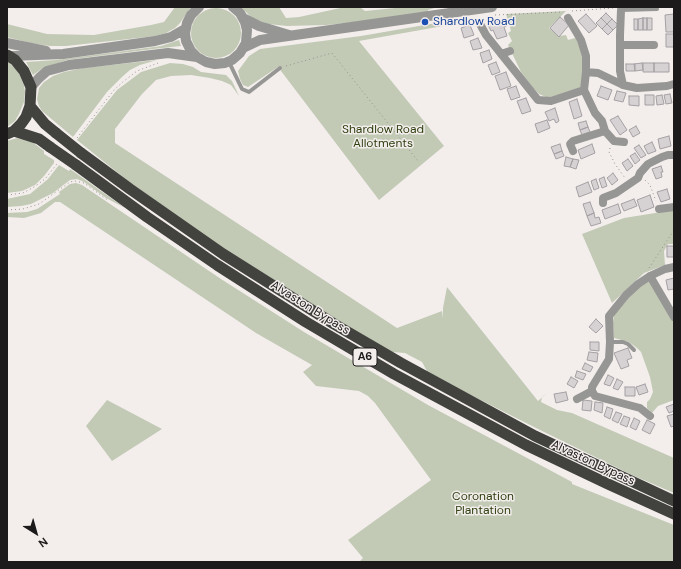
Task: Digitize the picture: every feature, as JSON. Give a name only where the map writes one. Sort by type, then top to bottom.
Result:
[{"type":"highway","points":[[9,55],[24,70],[31,88],[30,106],[26,117],[21,124],[10,132]]},
{"type":"highway","name":"Alvaston Bypass","points":[[30,106],[45,124],[81,153],[142,197],[274,287],[374,348],[468,401],[535,436],[674,501]]},
{"type":"highway","name":"Alvaston Bypass","points":[[10,132],[39,139],[147,217],[224,269],[306,322],[394,374],[526,445],[674,514]]},
{"type":"street","points":[[199,7],[190,15],[185,29],[187,44],[191,51],[200,60],[212,64],[229,62],[236,57],[243,48],[247,38],[247,30],[243,18],[235,8]]},
{"type":"street","points":[[618,9],[621,45],[620,71],[623,85]]},
{"type":"street","points":[[243,48],[260,40],[291,35],[445,14],[492,11]]},
{"type":"street","points":[[569,14],[581,40],[586,56],[584,90],[595,113],[602,122],[604,131],[613,140],[624,142]]},
{"type":"street","points":[[243,18],[265,28],[291,35]]},
{"type":"street","points":[[480,24],[486,36],[538,100],[551,101],[584,90]]},
{"type":"street","points":[[9,55],[62,54],[155,41],[171,37],[185,29]]},
{"type":"street","points":[[7,42],[62,54]]},
{"type":"street","points":[[621,45],[654,45]]},
{"type":"street","points":[[501,54],[510,51]]},
{"type":"street","points":[[31,88],[47,71],[69,65],[155,54],[175,53],[197,57]]},
{"type":"street","points":[[586,72],[598,73],[623,85],[637,88],[667,86],[674,84]]},
{"type":"street","points":[[573,151],[570,144],[573,141],[604,131]]},
{"type":"street","points":[[603,203],[603,198],[616,193],[638,178],[648,164],[662,157],[674,155]]},
{"type":"street","points":[[659,209],[674,207]]},
{"type":"street","points":[[650,416],[640,408],[595,396],[592,391],[592,387],[609,359],[609,316],[626,295],[649,276],[674,267]]},
{"type":"street","points":[[649,276],[674,317]]},
{"type":"street","points":[[577,399],[592,391]]},
{"type":"lane","points":[[618,9],[657,9]]},
{"type":"lane","points":[[229,62],[242,89],[249,92],[280,68]]},
{"type":"lane","points":[[610,342],[623,342],[628,344],[634,350]]},
{"type":"path","points":[[670,7],[674,8]]},
{"type":"path","points":[[492,11],[569,14],[618,9]]},
{"type":"path","points":[[445,14],[446,23],[460,21]]},
{"type":"path","points":[[280,68],[332,53],[418,161]]},
{"type":"path","points":[[613,140],[610,152],[619,170],[629,183]]},
{"type":"path","points":[[7,195],[23,193],[34,187],[45,179],[58,162]]},
{"type":"path","points":[[639,176],[643,177],[650,185],[659,209]]},
{"type":"path","points":[[649,276],[646,272],[674,230]]},
{"type":"green space","points":[[175,7],[191,7],[175,28],[156,36],[66,46],[50,46],[30,43],[7,37],[7,24],[47,34],[94,35],[151,25],[164,22]]},
{"type":"green space","points":[[241,7],[279,7],[286,18],[299,17],[345,7],[360,7],[365,11],[405,7],[438,7],[428,10],[428,12],[358,22],[287,26],[268,24],[252,18]]},
{"type":"green space","points":[[211,8],[221,8],[234,15],[241,28],[241,38],[234,51],[221,58],[211,58],[202,54],[195,47],[191,38],[191,28],[195,19],[202,12]]},
{"type":"green space","points":[[566,11],[549,28],[559,36],[566,35],[568,40],[575,38],[577,40],[584,56],[582,88],[553,97],[546,97],[539,94],[532,87],[521,72],[508,45],[512,41],[508,33],[511,31],[506,14]]},
{"type":"green space","name":"Shardlow Road Allotments","points":[[442,22],[443,26],[359,41],[444,146],[379,200],[278,67],[248,87],[243,85],[240,79],[238,71],[249,56],[260,49],[361,36]]},
{"type":"green space","points":[[179,40],[181,46],[67,60],[43,68],[33,75],[26,62],[56,60],[161,46]]},
{"type":"green space","points":[[157,60],[140,65],[130,70],[123,76],[107,92],[73,137],[42,111],[39,106],[37,99],[39,88],[44,82],[53,76],[83,68]]},
{"type":"green space","points":[[7,61],[18,71],[24,85],[25,92],[24,102],[19,114],[15,121],[7,127]]},
{"type":"green space","points":[[170,63],[183,64],[193,67],[201,72],[226,75],[232,81],[239,96],[231,85],[210,78],[191,75],[171,76],[156,80],[142,94],[115,129],[115,143],[397,328],[442,311],[443,318],[443,308],[447,287],[538,401],[542,397],[541,402],[557,410],[572,413],[674,458],[674,493],[632,475],[433,376],[428,373],[422,362],[405,353],[392,352],[370,340],[235,257],[128,181],[77,140],[117,90],[141,72]]},
{"type":"green space","points":[[17,138],[29,140],[35,144],[44,151],[44,154],[54,160],[54,163],[35,185],[22,191],[7,193],[7,141]]},
{"type":"green space","points":[[59,165],[69,171],[70,169],[125,208],[106,198],[84,182],[77,179],[70,180],[53,193],[31,204],[7,207],[7,199],[30,194],[48,179]]},
{"type":"green space","name":"Coronation Plantation","points":[[76,183],[82,185],[221,279],[304,332],[428,405],[572,482],[572,484],[674,525],[674,562],[359,562],[363,558],[348,540],[431,480],[375,403],[368,396],[359,391],[316,386],[303,372],[312,365],[256,333],[60,202],[55,202],[41,213],[24,218],[7,217],[7,213],[27,212],[37,209],[60,194],[59,192],[70,184]]},
{"type":"green space","points":[[674,210],[674,244],[668,244],[664,251],[665,265],[644,273],[612,303],[582,234],[624,218]]},
{"type":"green space","points":[[649,281],[674,319],[674,400],[658,406],[652,413],[647,408],[647,402],[653,392],[650,377],[641,352],[629,342],[614,338],[613,323],[614,314],[638,287]]},
{"type":"green space","points":[[107,400],[162,429],[112,461],[86,426]]},
{"type":"building","points":[[606,13],[612,19],[607,24],[601,18]]},
{"type":"building","points":[[586,14],[597,26],[589,33],[578,21]]},
{"type":"building","points":[[674,14],[674,32],[666,32],[665,15]]},
{"type":"building","points":[[560,17],[569,25],[559,37],[550,28]]},
{"type":"building","points":[[601,18],[607,24],[602,29],[596,23]]},
{"type":"building","points":[[643,18],[643,30],[638,30],[638,19]]},
{"type":"building","points":[[643,18],[647,18],[647,30],[643,30]]},
{"type":"building","points":[[647,18],[652,18],[652,30],[647,30]]},
{"type":"building","points":[[504,19],[507,26],[504,27],[507,36],[497,39],[493,30],[491,31],[488,25]]},
{"type":"building","points":[[612,19],[618,25],[613,30],[607,24]]},
{"type":"building","points":[[634,19],[638,19],[638,30],[634,30]]},
{"type":"building","points":[[607,24],[613,30],[608,35],[602,29]]},
{"type":"building","points":[[470,25],[474,35],[464,38],[461,28]]},
{"type":"building","points":[[666,34],[674,34],[674,47],[666,47]]},
{"type":"building","points":[[478,38],[482,48],[473,50],[470,41]]},
{"type":"building","points":[[489,50],[492,59],[483,63],[480,53]]},
{"type":"building","points":[[496,62],[500,72],[492,75],[488,65]]},
{"type":"building","points":[[642,63],[643,70],[635,71],[634,64]]},
{"type":"building","points":[[643,63],[654,63],[654,72],[643,72]]},
{"type":"building","points":[[654,63],[669,63],[669,72],[654,72]]},
{"type":"building","points":[[626,64],[635,64],[635,71],[626,71]]},
{"type":"building","points":[[506,72],[511,86],[500,90],[495,76]]},
{"type":"building","points":[[516,86],[520,97],[511,100],[507,89]]},
{"type":"building","points":[[601,86],[612,90],[608,100],[597,96]]},
{"type":"building","points":[[617,91],[626,93],[623,102],[614,100]]},
{"type":"building","points":[[670,94],[672,103],[666,104],[664,95]]},
{"type":"building","points":[[645,95],[654,95],[654,105],[645,105]]},
{"type":"building","points":[[662,95],[664,104],[657,105],[656,96]]},
{"type":"building","points":[[629,96],[639,96],[639,106],[629,105]]},
{"type":"building","points":[[526,98],[531,111],[522,114],[517,101]]},
{"type":"building","points":[[577,99],[582,116],[574,119],[569,102]]},
{"type":"building","points":[[555,108],[559,121],[556,123],[554,119],[549,121],[545,112]]},
{"type":"building","points":[[618,116],[627,130],[620,135],[610,120]]},
{"type":"building","points":[[547,120],[550,128],[538,133],[535,124]]},
{"type":"building","points":[[586,121],[588,127],[580,130],[578,123]]},
{"type":"building","points":[[636,126],[640,133],[633,137],[629,130]]},
{"type":"building","points":[[588,127],[590,132],[582,135],[580,130]]},
{"type":"building","points":[[669,136],[671,146],[660,149],[658,139]]},
{"type":"building","points":[[652,142],[656,151],[648,154],[644,146]]},
{"type":"building","points":[[560,144],[562,151],[554,154],[551,147]]},
{"type":"building","points":[[592,144],[595,153],[581,159],[578,150]]},
{"type":"building","points":[[639,145],[646,155],[641,158],[634,148]]},
{"type":"building","points":[[562,151],[564,156],[556,159],[554,154]]},
{"type":"building","points":[[635,153],[640,160],[635,164],[630,156]]},
{"type":"building","points":[[566,157],[573,159],[570,167],[564,166]]},
{"type":"building","points":[[573,159],[579,160],[576,169],[570,167]]},
{"type":"building","points":[[628,159],[633,166],[627,171],[622,163]]},
{"type":"building","points":[[661,166],[663,172],[661,172],[662,177],[656,179],[652,169]]},
{"type":"building","points":[[613,173],[618,180],[612,185],[607,178]]},
{"type":"building","points":[[604,177],[607,186],[602,188],[599,179]]},
{"type":"building","points":[[596,179],[599,188],[594,190],[591,181]]},
{"type":"building","points":[[588,182],[592,192],[579,197],[576,187]]},
{"type":"building","points":[[667,189],[670,199],[661,202],[657,192]]},
{"type":"building","points":[[650,195],[654,207],[641,212],[637,200]]},
{"type":"building","points":[[634,199],[637,206],[624,211],[621,204]]},
{"type":"building","points":[[590,202],[594,213],[587,216],[583,204]]},
{"type":"building","points":[[618,204],[621,213],[605,219],[602,210]]},
{"type":"building","points":[[594,213],[595,218],[599,217],[601,223],[591,226],[587,216]]},
{"type":"building","points":[[667,246],[674,246],[674,257],[667,257]]},
{"type":"building","points":[[674,278],[674,289],[668,290],[666,280]]},
{"type":"building","points":[[596,319],[603,326],[596,333],[589,327]]},
{"type":"building","points":[[590,342],[599,342],[599,351],[590,350]]},
{"type":"building","points":[[628,348],[632,358],[627,360],[629,366],[621,369],[614,353]]},
{"type":"building","points":[[589,352],[598,353],[597,362],[587,360]]},
{"type":"building","points":[[585,363],[593,367],[590,372],[582,369]]},
{"type":"building","points":[[577,371],[586,374],[583,380],[575,377]]},
{"type":"building","points":[[608,375],[614,378],[610,386],[604,384]]},
{"type":"building","points":[[571,377],[578,381],[574,388],[567,384]]},
{"type":"building","points":[[617,379],[623,382],[618,390],[613,388]]},
{"type":"building","points":[[645,384],[648,392],[639,395],[636,387]]},
{"type":"building","points":[[625,387],[635,387],[635,396],[625,396]]},
{"type":"building","points":[[566,392],[568,400],[556,403],[554,394]]},
{"type":"building","points":[[583,400],[592,401],[591,411],[582,410]]},
{"type":"building","points":[[595,402],[603,403],[602,413],[594,410]]},
{"type":"building","points":[[674,404],[674,411],[669,413],[666,407]]},
{"type":"building","points":[[607,407],[613,409],[610,419],[604,416]]},
{"type":"building","points":[[616,412],[622,414],[618,423],[612,420]]},
{"type":"building","points":[[674,414],[674,426],[671,427],[667,416]]},
{"type":"building","points":[[624,416],[630,418],[627,427],[620,424]]},
{"type":"building","points":[[634,418],[640,421],[636,430],[630,427]]},
{"type":"building","points":[[647,420],[655,424],[650,434],[642,430]]},
{"type":"place","name":"Shardlow Road","points":[[425,22]]}]
